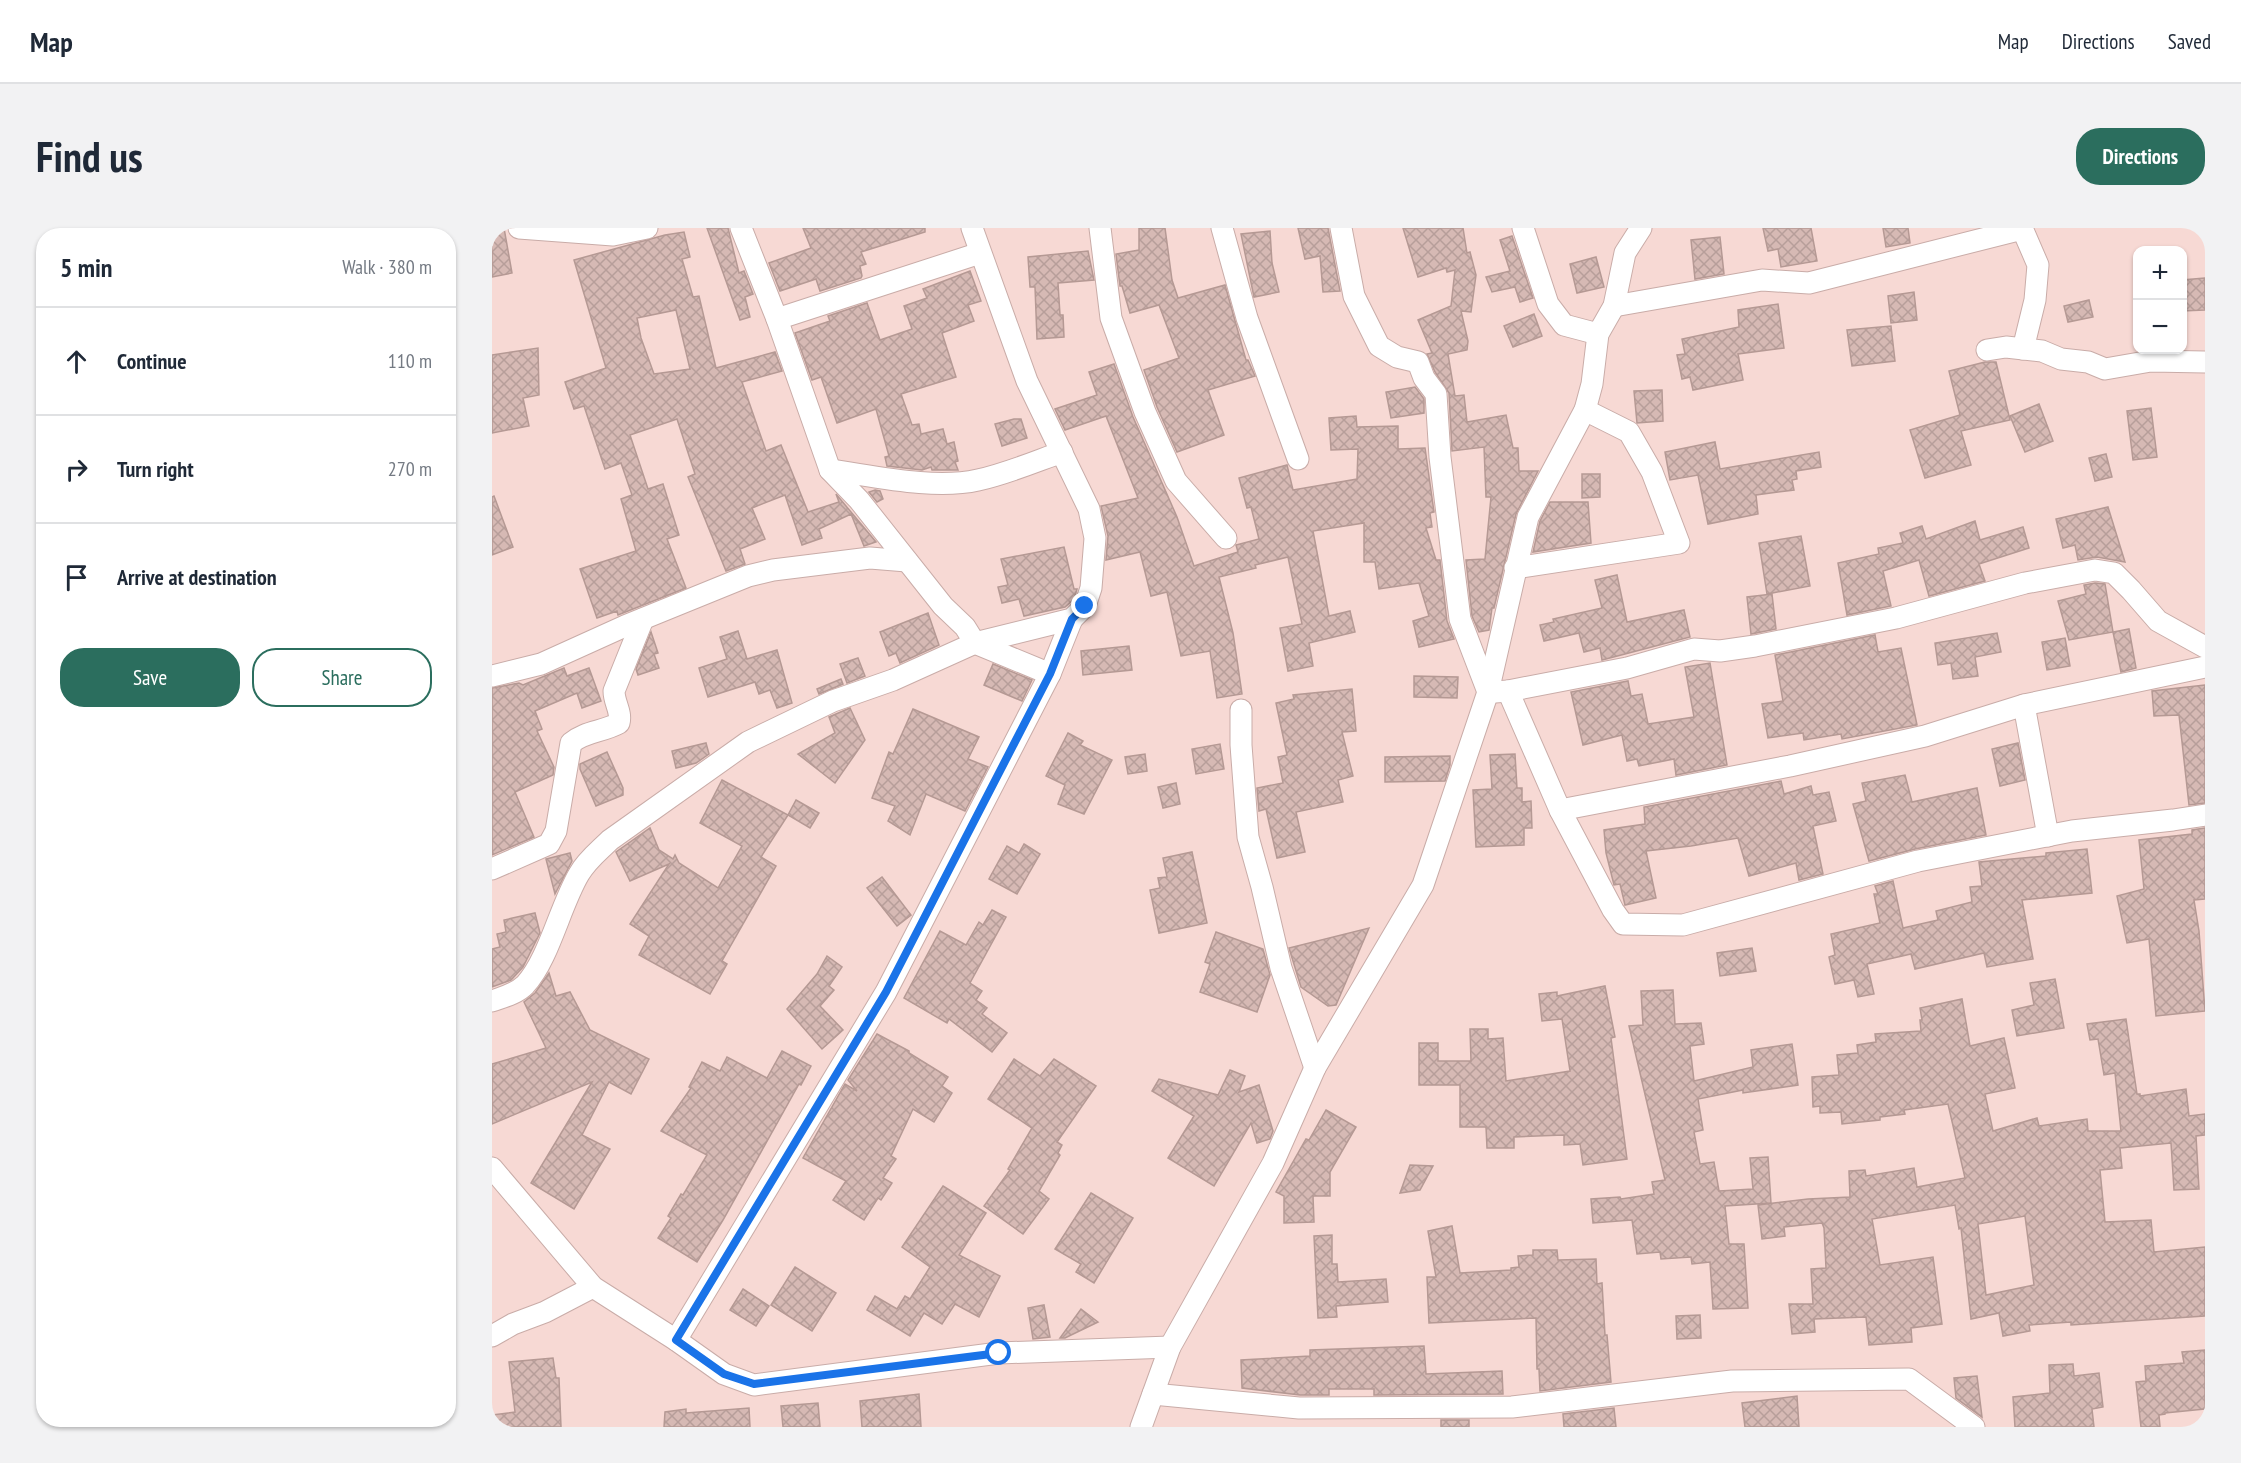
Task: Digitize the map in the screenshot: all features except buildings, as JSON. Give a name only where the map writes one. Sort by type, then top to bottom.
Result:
[{"type":"street","points":[[519,228],[613,235],[647,228]]},
{"type":"street","points":[[741,228],[777,319],[830,470],[859,500],[943,606],[964,627],[975,644],[1050,674]]},
{"type":"street","points":[[676,1340],[886,992],[1050,674],[1072,619],[1085,606],[1090,588],[1095,538],[1089,509],[1027,381],[972,228]]},
{"type":"street","points":[[1100,228],[1111,318],[1145,412],[1176,481],[1226,538]]},
{"type":"street","points":[[1222,228],[1247,318],[1298,459]]},
{"type":"street","points":[[1341,228],[1354,296],[1379,346],[1397,357],[1418,362],[1424,378],[1436,394],[1440,457],[1460,619],[1612,909],[1623,924],[1683,925],[1918,861],[2048,836],[2205,815]]},
{"type":"street","points":[[1523,228],[1548,304],[1564,325],[1598,334]]},
{"type":"street","points":[[1141,1427],[1170,1347],[1273,1163],[1315,1068],[1423,885],[1498,692],[1515,567],[1528,518],[1585,410],[1592,384],[1598,334],[1614,306],[1625,253],[1641,228]]},
{"type":"street","points":[[1614,306],[1762,280],[1809,283],[2022,229],[2038,265],[2035,300],[2023,349]]},
{"type":"street","points":[[777,319],[980,253]]},
{"type":"street","points":[[1986,350],[2007,347],[2042,351],[2061,359],[2088,362],[2105,369],[2151,361],[2205,362]]},
{"type":"street","points":[[1515,567],[1679,543],[1652,472],[1629,432],[1585,410]]},
{"type":"street","points":[[830,470],[913,482],[953,483],[977,481],[1062,452]]},
{"type":"street","points":[[492,676],[541,664],[748,576],[773,570],[870,558],[907,561]]},
{"type":"street","points":[[1498,692],[1627,668],[1694,649],[1732,650],[1896,618],[2025,583],[2095,570],[2114,573],[2158,621],[2205,647]]},
{"type":"street","points":[[492,869],[549,844],[558,822],[571,743],[581,735],[612,728],[620,723],[621,716],[614,702],[614,691],[643,619]]},
{"type":"street","points":[[492,1001],[514,994],[524,986],[537,967],[579,874],[591,857],[610,840],[748,742],[833,701],[892,680],[975,644],[1072,619]]},
{"type":"street","points":[[1560,810],[1790,766],[1914,739],[2024,705],[2205,667]]},
{"type":"street","points":[[2024,705],[2048,836]]},
{"type":"street","points":[[1241,710],[1241,745],[1248,837],[1281,968],[1315,1068]]},
{"type":"street","points":[[492,1168],[593,1287],[724,1374],[754,1384],[999,1353],[1170,1347]]},
{"type":"street","points":[[492,1336],[593,1287]]},
{"type":"street","points":[[1153,1394],[1299,1408],[1512,1407],[1732,1381],[1909,1379],[1974,1427]]},
{"type":"route","points":[[999,1353],[754,1384],[724,1374],[676,1340],[886,992],[1050,674],[1072,619],[1085,606]]}]
